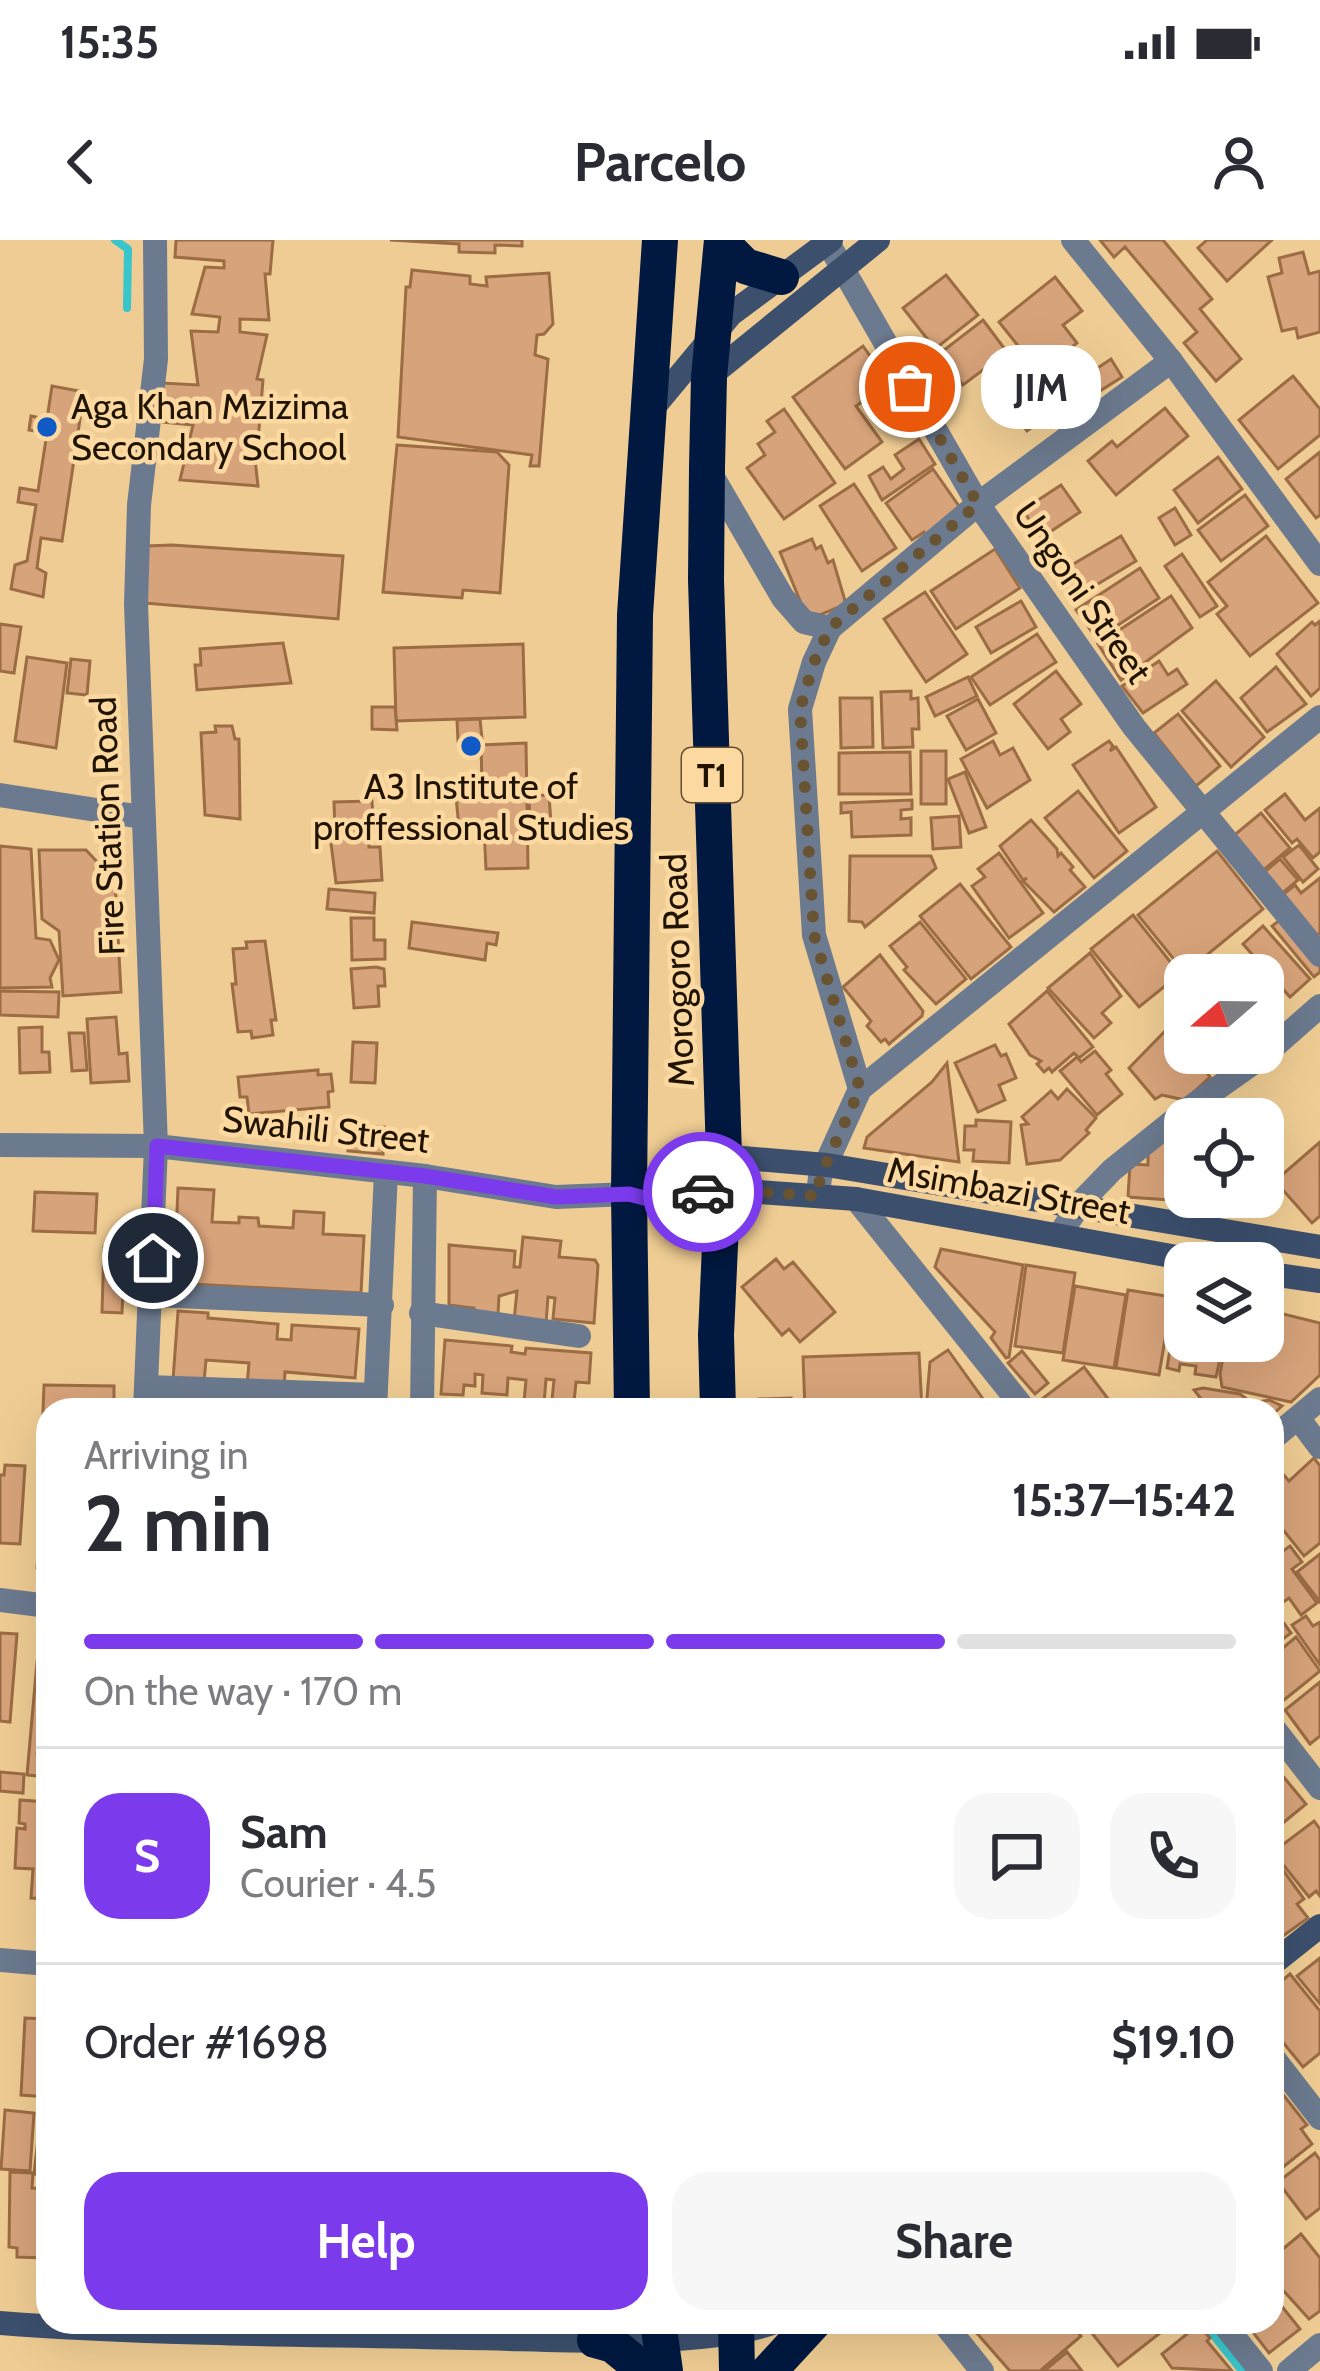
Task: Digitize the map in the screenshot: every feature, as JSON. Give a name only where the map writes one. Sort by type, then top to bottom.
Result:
[{"type":"highway","name":"Morogoro Road","points":[[632,1398],[629,1194],[635,615],[660,240]]},
{"type":"highway","name":"Morogoro Road","points":[[718,1398],[724,1173],[706,467],[722,241]]},
{"type":"highway","points":[[722,241],[745,266],[781,278]]},
{"type":"highway","points":[[608,2334],[613,2345],[657,2350]]},
{"type":"highway","points":[[736,2334],[737,2371]]},
{"type":"highway","points":[[769,2371],[803,2334]]},
{"type":"street","name":"Fire Station Road","points":[[146,1398],[157,1146],[136,604],[139,505],[156,359],[154,240]]},
{"type":"street","points":[[709,377],[878,240]]},
{"type":"street","points":[[1073,240],[1171,361],[1320,564]]},
{"type":"street","points":[[650,411],[731,314],[830,241]]},
{"type":"street","name":"Ungoni Street","points":[[830,241],[842,270],[978,504],[1134,728],[1320,955]]},
{"type":"street","points":[[860,1089],[814,935],[800,709],[814,662],[830,628],[978,504],[1171,361]]},
{"type":"street","points":[[706,467],[783,598],[804,622],[830,628]]},
{"type":"street","points":[[818,1196],[860,1089],[1320,718]]},
{"type":"street","points":[[0,795],[142,817]]},
{"type":"street","points":[[1059,1235],[1112,1170],[1263,1056],[1320,1006]]},
{"type":"street","name":"Swahili Street","points":[[0,1145],[157,1146],[425,1176],[556,1197],[629,1194]]},
{"type":"street","points":[[629,1194],[697,1154],[724,1173]]},
{"type":"street","name":"Msimbazi Street","points":[[724,1173],[827,1165],[1320,1247]]},
{"type":"street","points":[[375,1398],[386,1172]]},
{"type":"street","points":[[629,1194],[648,1199],[724,1173]]},
{"type":"street","name":"Msimbazi Street","points":[[724,1173],[818,1196],[1164,1254]]},
{"type":"street","points":[[422,1398],[425,1176]]},
{"type":"street","points":[[856,1199],[1015,1398]]},
{"type":"street","points":[[1284,1276],[1320,1280]]},
{"type":"street","points":[[152,1295],[382,1305]]},
{"type":"street","points":[[421,1313],[579,1336]]},
{"type":"street","points":[[1284,1430],[1320,1400]]},
{"type":"street","points":[[1299,1419],[1320,1447]]},
{"type":"street","points":[[0,1600],[36,1604]]},
{"type":"street","points":[[1284,1742],[1320,1788]]},
{"type":"street","points":[[1284,1954],[1320,1926]]},
{"type":"street","points":[[0,1960],[36,1963]]},
{"type":"street","points":[[1284,2071],[1320,2117]]},
{"type":"street","points":[[0,2323],[36,2324]]},
{"type":"street","points":[[657,2350],[712,2334]]},
{"type":"street","points":[[953,2334],[982,2371]]},
{"type":"street","points":[[1232,2334],[1261,2371]]},
{"type":"street","points":[[1288,2371],[1320,2345]]},
{"type":"building","points":[[176,240],[273,240],[270,274],[265,274],[269,320],[240,319],[240,332],[267,335],[257,379],[263,380],[258,441],[253,441],[258,486],[180,480],[193,425],[160,422],[162,383],[198,385],[191,331],[218,332],[220,317],[192,314],[205,267],[224,268],[224,261],[175,257]]},
{"type":"building","points":[[390,240],[522,240],[522,246],[495,245],[495,253],[459,252],[459,244]]},
{"type":"building","points":[[1100,240],[1163,240],[1212,299],[1200,309],[1241,359],[1216,381],[1184,343],[1197,332],[1125,247],[1114,257]]},
{"type":"building","points":[[1207,240],[1272,240],[1227,281],[1198,248]]},
{"type":"building","points":[[1303,252],[1309,274],[1320,271],[1320,332],[1298,338],[1296,328],[1282,331],[1268,277],[1282,273],[1279,258]]},
{"type":"building","points":[[412,270],[470,276],[470,284],[487,286],[486,277],[549,273],[553,324],[537,335],[535,355],[548,359],[539,466],[530,466],[532,455],[398,437],[406,287],[410,287]]},
{"type":"building","points":[[946,275],[978,315],[935,349],[903,308]]},
{"type":"building","points":[[1055,277],[1082,311],[1063,325],[1077,343],[1045,368],[1029,348],[1023,352],[999,322]]},
{"type":"building","points":[[983,320],[1007,352],[963,385],[939,354]]},
{"type":"building","points":[[863,346],[889,383],[856,406],[882,442],[845,469],[793,397]]},
{"type":"building","points":[[1111,359],[1122,377],[1086,400],[1075,383]]},
{"type":"building","points":[[1032,368],[1060,407],[1027,431],[998,392]]},
{"type":"building","points":[[1293,376],[1320,409],[1320,435],[1278,469],[1239,420]]},
{"type":"building","points":[[52,386],[84,392],[62,541],[41,538],[37,568],[46,573],[43,597],[11,589],[15,565],[27,561],[36,505],[18,502],[20,488],[38,491],[47,433],[29,430],[31,416],[47,419]]},
{"type":"building","points":[[1165,408],[1188,436],[1116,495],[1088,461],[1112,441],[1117,447]]},
{"type":"building","points":[[784,409],[835,483],[784,519],[747,468],[765,455],[758,444],[775,432],[767,421]]},
{"type":"building","points":[[919,439],[935,464],[882,500],[869,476],[883,467],[891,479],[904,469],[895,455]]},
{"type":"building","points":[[397,445],[497,452],[509,465],[500,593],[463,590],[462,598],[383,592]]},
{"type":"building","points":[[1320,452],[1320,515],[1316,518],[1286,479]]},
{"type":"building","points":[[1218,457],[1242,489],[1198,523],[1174,490]]},
{"type":"building","points":[[933,469],[961,509],[912,540],[886,503]]},
{"type":"building","points":[[854,484],[896,548],[862,571],[820,506]]},
{"type":"building","points":[[1061,485],[1080,512],[1041,538],[1023,510]]},
{"type":"building","points":[[1245,495],[1268,526],[1221,561],[1198,530]]},
{"type":"building","points":[[1175,508],[1191,535],[1175,545],[1159,518]]},
{"type":"building","points":[[1121,536],[1136,561],[1073,599],[1058,573]]},
{"type":"building","points":[[1266,536],[1318,603],[1250,656],[1217,614],[1227,606],[1208,582]]},
{"type":"building","points":[[812,539],[816,549],[821,546],[828,563],[833,560],[846,604],[808,620],[780,552]]},
{"type":"building","points":[[147,546],[343,556],[338,619],[143,603]]},
{"type":"building","points":[[995,549],[1020,588],[956,629],[931,591]]},
{"type":"building","points":[[1182,554],[1217,606],[1200,617],[1165,566]]},
{"type":"building","points":[[1140,568],[1159,598],[1097,639],[1076,610]]},
{"type":"building","points":[[925,592],[967,654],[926,682],[884,619]]},
{"type":"building","points":[[1171,596],[1192,628],[1121,680],[1098,644]]},
{"type":"building","points":[[1021,601],[1036,627],[991,653],[976,627]]},
{"type":"building","points":[[1320,621],[1320,688],[1311,696],[1277,654],[1312,622]]},
{"type":"building","points":[[0,624],[21,627],[14,673],[0,671]]},
{"type":"building","points":[[1037,634],[1056,662],[990,705],[971,677]]},
{"type":"building","points":[[283,643],[291,683],[197,690],[195,665],[201,665],[200,649]]},
{"type":"building","points":[[523,644],[525,717],[396,721],[394,648]]},
{"type":"building","points":[[27,657],[67,663],[56,748],[15,741]]},
{"type":"building","points":[[71,659],[90,661],[87,695],[67,693]]},
{"type":"building","points":[[1159,661],[1168,675],[1177,669],[1187,684],[1143,713],[1122,686]]},
{"type":"building","points":[[1276,667],[1306,704],[1267,732],[1241,698]]},
{"type":"building","points":[[1056,671],[1081,704],[1061,719],[1070,732],[1048,749],[1014,704]]},
{"type":"building","points":[[968,677],[977,696],[935,716],[926,697]]},
{"type":"building","points":[[1216,681],[1264,737],[1231,767],[1182,711]]},
{"type":"building","points":[[911,691],[911,699],[918,698],[919,729],[912,729],[913,747],[883,748],[881,692]]},
{"type":"building","points":[[840,698],[872,698],[873,747],[841,748]]},
{"type":"building","points":[[978,699],[996,733],[966,750],[947,716]]},
{"type":"building","points":[[372,707],[395,707],[397,730],[372,729]]},
{"type":"building","points":[[1178,714],[1220,766],[1196,786],[1154,733]]},
{"type":"building","points":[[480,719],[482,739],[458,741],[457,720]]},
{"type":"building","points":[[215,726],[232,726],[239,739],[240,819],[205,815],[201,733],[216,732]]},
{"type":"building","points":[[993,741],[1000,755],[1013,748],[1030,780],[987,808],[961,759]]},
{"type":"building","points":[[1109,741],[1110,751],[1116,747],[1156,807],[1119,833],[1073,765]]},
{"type":"building","points":[[526,743],[528,868],[486,869],[484,827],[459,828],[455,786],[482,784],[481,745]]},
{"type":"building","points":[[921,751],[946,751],[946,804],[921,804]]},
{"type":"building","points":[[910,752],[911,794],[839,794],[839,753]]},
{"type":"building","points":[[965,772],[986,827],[969,833],[948,779]]},
{"type":"building","points":[[1078,791],[1127,851],[1094,878],[1045,818]]},
{"type":"building","points":[[1285,794],[1305,820],[1320,808],[1320,852],[1313,858],[1297,839],[1292,843],[1265,810]]},
{"type":"building","points":[[549,795],[551,823],[530,824],[529,796]]},
{"type":"building","points":[[912,800],[912,809],[901,810],[901,819],[911,818],[911,835],[852,837],[851,812],[841,813],[841,803]]},
{"type":"building","points":[[372,801],[374,832],[368,832],[369,847],[380,847],[382,880],[336,883],[330,835],[335,835],[334,802]]},
{"type":"building","points":[[1261,813],[1290,848],[1261,872],[1232,837]]},
{"type":"building","points":[[959,816],[961,847],[933,849],[931,818]]},
{"type":"building","points":[[1031,820],[1085,887],[1054,912],[1023,881],[1027,878],[1023,880],[1000,846]]},
{"type":"building","points":[[1299,845],[1318,869],[1303,882],[1283,857]]},
{"type":"building","points":[[0,846],[31,849],[36,938],[50,940],[59,960],[50,978],[52,987],[0,988]]},
{"type":"building","points":[[39,850],[86,850],[115,881],[121,992],[63,996],[59,931],[42,919]]},
{"type":"building","points":[[1217,851],[1263,909],[1208,954],[1170,954],[1138,915]]},
{"type":"building","points":[[999,853],[1043,913],[1009,938],[972,886],[985,877],[978,869]]},
{"type":"building","points":[[850,856],[931,856],[936,868],[865,927],[862,922],[849,921]]},
{"type":"building","points":[[1280,859],[1298,880],[1279,896],[1261,875]]},
{"type":"building","points":[[1320,878],[1320,933],[1312,939],[1280,897],[1295,885],[1301,893]]},
{"type":"building","points":[[960,884],[1011,947],[971,979],[920,916]]},
{"type":"building","points":[[329,889],[375,893],[374,913],[327,909]]},
{"type":"building","points":[[1133,915],[1164,954],[1164,987],[1139,1007],[1091,949]]},
{"type":"building","points":[[1285,916],[1320,957],[1320,972],[1314,977],[1272,926]]},
{"type":"building","points":[[351,918],[374,918],[374,940],[385,940],[385,959],[352,960]]},
{"type":"building","points":[[412,922],[498,933],[496,945],[487,943],[485,960],[409,948]]},
{"type":"building","points":[[920,922],[966,979],[936,1004],[904,970],[907,967],[890,946]]},
{"type":"building","points":[[1263,926],[1310,979],[1290,997],[1284,990],[1284,954],[1252,954],[1243,944]]},
{"type":"building","points":[[265,941],[276,1020],[271,1020],[273,1035],[252,1038],[251,1031],[238,1032],[233,949],[247,948],[246,942]]},
{"type":"building","points":[[1090,953],[1121,996],[1102,1013],[1111,1023],[1094,1038],[1048,988]]},
{"type":"building","points":[[880,955],[923,1011],[889,1044],[867,1026],[871,1021],[843,987]]},
{"type":"building","points":[[351,969],[384,969],[385,986],[378,986],[379,1006],[354,1008]]},
{"type":"building","points":[[0,991],[59,992],[58,1017],[0,1015]]},
{"type":"building","points":[[1047,991],[1093,1047],[1079,1058],[1074,1053],[1052,1072],[1049,1068],[1044,1072],[1037,1064],[1041,1061],[1030,1055],[1009,1024]]},
{"type":"building","points":[[116,1017],[119,1054],[127,1053],[129,1081],[91,1083],[87,1019]]},
{"type":"building","points":[[42,1027],[42,1052],[49,1052],[50,1072],[20,1073],[19,1028]]},
{"type":"building","points":[[1164,1032],[1164,1074],[1210,1077],[1187,1098],[1162,1095],[1155,1099],[1129,1068]]},
{"type":"building","points":[[69,1033],[84,1033],[87,1070],[72,1071]]},
{"type":"building","points":[[353,1042],[377,1043],[375,1083],[351,1082]]},
{"type":"building","points":[[995,1045],[1001,1056],[1006,1054],[1016,1078],[999,1085],[1005,1100],[978,1112],[955,1063]]},
{"type":"building","points":[[1095,1051],[1122,1094],[1097,1115],[1060,1071],[1077,1057],[1081,1062]]},
{"type":"building","points":[[947,1063],[959,1162],[864,1148],[867,1137],[932,1082]]},
{"type":"building","points":[[318,1070],[318,1075],[331,1074],[329,1107],[249,1114],[247,1097],[240,1097],[238,1077]]},
{"type":"building","points":[[1067,1089],[1096,1118],[1086,1130],[1089,1133],[1060,1160],[1027,1164],[1021,1125],[1028,1124],[1022,1117],[1051,1091],[1058,1099]]},
{"type":"building","points":[[976,1120],[1011,1122],[1009,1163],[973,1161],[974,1150],[964,1150],[965,1126],[976,1126]]},
{"type":"building","points":[[349,1126],[384,1127],[383,1154],[348,1151]]},
{"type":"building","points":[[1164,1142],[1164,1200],[1128,1197],[1130,1164],[1148,1165],[1148,1148]]},
{"type":"building","points":[[1320,1142],[1320,1216],[1312,1223],[1284,1191],[1284,1173]]},
{"type":"building","points":[[178,1188],[214,1190],[212,1222],[258,1218],[259,1226],[293,1228],[294,1211],[324,1213],[323,1234],[364,1236],[361,1293],[174,1283]]},
{"type":"building","points":[[35,1192],[97,1194],[95,1233],[33,1231]]},
{"type":"building","points":[[523,1237],[561,1241],[559,1257],[595,1260],[594,1323],[553,1319],[555,1298],[548,1297],[546,1323],[514,1321],[517,1291],[499,1296],[498,1314],[473,1316],[474,1308],[449,1305],[449,1245],[515,1251],[514,1267],[520,1267]]},
{"type":"building","points":[[104,1247],[125,1248],[122,1313],[102,1312]]},
{"type":"building","points":[[941,1249],[1023,1265],[1009,1357],[991,1338],[995,1332],[935,1267]]},
{"type":"building","points":[[776,1259],[784,1269],[793,1262],[835,1312],[800,1342],[789,1329],[782,1335],[742,1287]]},
{"type":"building","points":[[1026,1265],[1075,1273],[1063,1353],[1015,1346]]},
{"type":"building","points":[[1075,1286],[1126,1295],[1114,1368],[1063,1360]]},
{"type":"building","points":[[1128,1290],[1164,1296],[1159,1375],[1116,1368]]},
{"type":"building","points":[[178,1311],[278,1324],[277,1339],[291,1340],[292,1325],[359,1329],[355,1378],[285,1372],[284,1389],[247,1386],[249,1363],[206,1360],[204,1382],[173,1380]]},
{"type":"building","points":[[1284,1314],[1320,1323],[1320,1375],[1291,1402],[1222,1387],[1222,1362],[1284,1362]]},
{"type":"building","points":[[445,1340],[512,1346],[511,1352],[525,1354],[526,1348],[591,1353],[589,1383],[576,1382],[574,1398],[552,1398],[554,1380],[546,1379],[544,1398],[524,1398],[526,1380],[508,1378],[507,1395],[482,1393],[483,1375],[475,1374],[475,1386],[464,1385],[463,1395],[441,1394]]},
{"type":"building","points":[[948,1350],[982,1398],[927,1398],[930,1362]]},
{"type":"building","points":[[1022,1351],[1048,1383],[1035,1394],[1008,1363]]},
{"type":"building","points":[[919,1353],[921,1398],[805,1398],[803,1357]]},
{"type":"building","points":[[1168,1362],[1219,1362],[1216,1377],[1195,1374],[1196,1366],[1180,1364],[1179,1371],[1167,1368]]},
{"type":"building","points":[[1084,1367],[1107,1398],[1043,1398]]},
{"type":"building","points":[[44,1385],[114,1386],[114,1398],[44,1398]]},
{"type":"building","points":[[1203,1388],[1245,1398],[1200,1398],[1194,1390]]},
{"type":"building","points":[[1314,1458],[1320,1466],[1320,1543],[1304,1556],[1284,1531],[1284,1475],[1289,1481]]},
{"type":"building","points":[[5,1465],[25,1466],[20,1544],[0,1543],[0,1475]]},
{"type":"building","points":[[1290,1546],[1302,1562],[1292,1569],[1317,1603],[1301,1615],[1289,1598],[1284,1602],[1284,1550]]},
{"type":"building","points":[[1320,1554],[1320,1602],[1297,1572]]},
{"type":"building","points":[[1306,1616],[1313,1626],[1320,1622],[1320,1665],[1292,1625]]},
{"type":"building","points":[[0,1633],[17,1634],[10,1722],[0,1721]]},
{"type":"building","points":[[1296,1637],[1320,1671],[1284,1700],[1284,1647]]},
{"type":"building","points":[[36,1673],[36,1776],[27,1775]]},
{"type":"building","points":[[1320,1682],[1320,1736],[1310,1744],[1285,1710]]},
{"type":"building","points":[[0,1772],[24,1774],[23,1793],[0,1791]]},
{"type":"building","points":[[1284,1777],[1306,1804],[1284,1822]]},
{"type":"building","points":[[20,1800],[36,1801],[36,1898],[31,1898],[33,1869],[15,1868],[17,1828],[25,1829],[19,1823]]},
{"type":"building","points":[[1314,1821],[1320,1829],[1320,1896],[1316,1891],[1309,1897],[1284,1866],[1284,1844]]},
{"type":"building","points":[[1284,1872],[1304,1899],[1297,1904],[1308,1918],[1284,1935]]},
{"type":"building","points":[[1320,1958],[1320,2004],[1297,1976]]},
{"type":"building","points":[[1290,1974],[1320,2011],[1320,2053],[1303,2067],[1284,2044],[1284,1979]]},
{"type":"building","points":[[25,2018],[36,2018],[36,2096],[21,2095]]},
{"type":"building","points":[[1284,2096],[1307,2125],[1301,2129],[1312,2144],[1284,2166]]},
{"type":"building","points":[[5,2110],[34,2113],[30,2171],[1,2169]]},
{"type":"building","points":[[1315,2153],[1320,2160],[1320,2208],[1306,2219],[1284,2190],[1284,2177]]},
{"type":"building","points":[[10,2172],[33,2173],[36,2258],[17,2257],[17,2248],[9,2247]]},
{"type":"building","points":[[1301,2234],[1320,2258],[1320,2311],[1309,2319],[1284,2291],[1284,2248]]},
{"type":"building","points":[[1284,2309],[1300,2329],[1269,2353],[1254,2334],[1284,2334]]},
{"type":"building","points":[[978,2334],[1081,2336],[1040,2371],[1010,2371]]},
{"type":"building","points":[[1093,2334],[1159,2334],[1118,2366]]},
{"type":"building","points":[[1187,2334],[1206,2334],[1232,2371],[1172,2368],[1162,2354]]},
{"type":"building","points":[[1067,2352],[1082,2371],[1044,2371]]},
{"type":"waterway","points":[[115,240],[128,249],[127,308]]},
{"type":"waterway","points":[[1213,2334],[1242,2371]]},
{"type":"way so far","points":[[703,1192],[818,1196],[820,1177],[860,1089],[814,935],[800,709],[830,628],[978,504],[910,387]]},
{"type":"place","name":"JIM","points":[[910,387]]},
{"type":"place","name":"Aga Khan Mzizima Secondary School","points":[[47,427]]},
{"type":"place","name":"A3 Institute of proffessional Studies","points":[[471,746]]},
{"type":"route","points":[[153,1258],[157,1146],[425,1176],[556,1197],[629,1194],[648,1199],[703,1192]]}]
